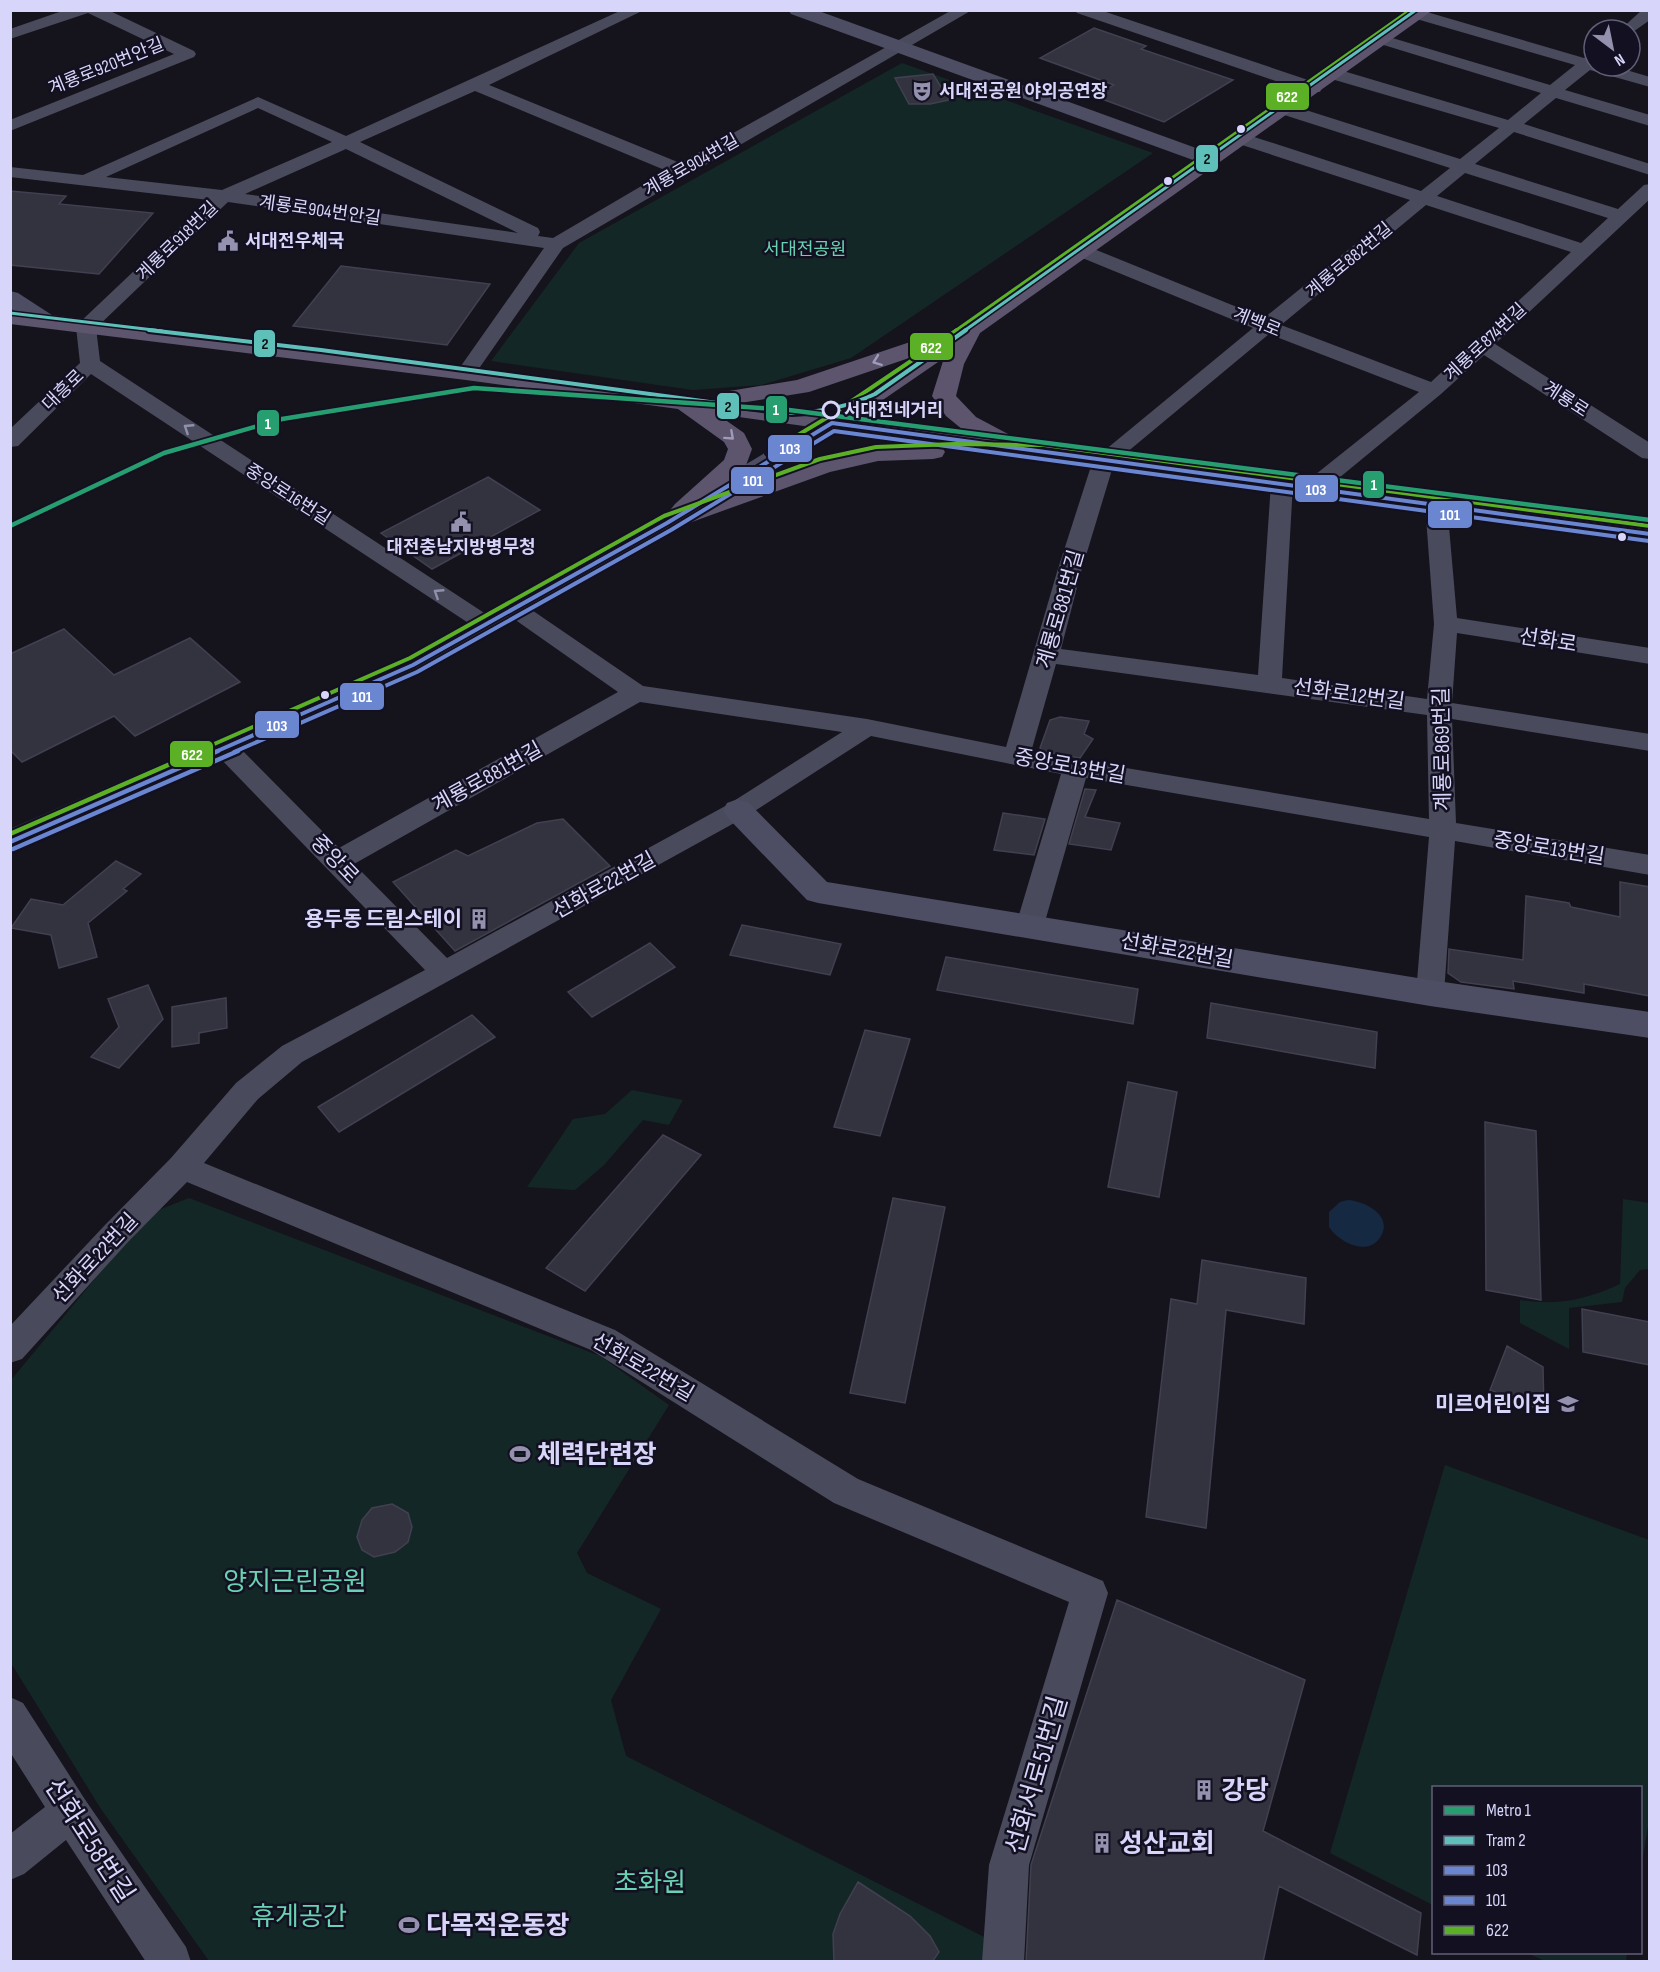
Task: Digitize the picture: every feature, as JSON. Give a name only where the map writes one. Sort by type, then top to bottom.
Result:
[{"type":"main road","points":[[797,10],[1211,160]]},
{"type":"main road","points":[[10,842],[413,665],[667,523],[832,423],[972,328],[1421,13]]},
{"type":"main road","points":[[10,298],[47,322]]},
{"type":"main road","points":[[10,317],[466,372],[1650,534]]},
{"type":"main road","points":[[683,402],[769,393],[801,387],[972,328]]},
{"type":"main road","points":[[972,328],[952,364],[946,382],[944,396],[951,410],[981,432],[1043,452]]},
{"type":"main road","points":[[667,523],[736,463],[740,449],[735,438],[683,402]]},
{"type":"main road","points":[[667,523],[822,466],[878,454],[955,451],[1043,452]]},
{"type":"main road","name":"선화로22번길","points":[[746,805],[818,892],[1030,925],[1430,993],[1650,1026]]},
{"type":"street","points":[[10,34],[82,10]]},
{"type":"street","name":"계룡로920번안길","points":[[10,126],[188,54],[94,10]]},
{"type":"street","name":"계룡로918번길","points":[[86,327],[224,196],[344,141],[476,85],[636,10]]},
{"type":"street","name":"계룡로904번길","points":[[466,372],[555,244],[964,10]]},
{"type":"street","points":[[1083,10],[1314,88]]},
{"type":"street","points":[[1421,13],[1582,59]]},
{"type":"street","points":[[1383,40],[1650,121]]},
{"type":"street","name":"계룡로882번길","points":[[1104,460],[1582,68]]},
{"type":"street","points":[[1334,74],[1512,126],[1650,170]]},
{"type":"street","points":[[476,85],[681,170]]},
{"type":"street","points":[[84,180],[258,102],[344,141],[555,244]]},
{"type":"street","points":[[1284,109],[1620,216]]},
{"type":"street","points":[[1242,139],[1584,250]]},
{"type":"street","name":"계룡로904번안길","points":[[10,172],[224,196],[555,244]]},
{"type":"street","name":"계룡로874번길","points":[[1314,487],[1434,390],[1650,189]]},
{"type":"street","name":"계백로","points":[[1082,251],[1268,327],[1434,390]]},
{"type":"street","name":"대흥로","points":[[10,441],[90,364],[86,327]]},
{"type":"street","name":"계룡로","points":[[1482,345],[1650,453]]},
{"type":"street","name":"중앙로16번길","points":[[90,364],[487,625]]},
{"type":"street","name":"계룡로881번길","points":[[1016,758],[1069,572],[1104,460]]},
{"type":"street","points":[[1270,682],[1282,483]]},
{"type":"street","name":"계룡로869번길","points":[[1430,993],[1443,830],[1439,707],[1446,624],[1436,504]]},
{"type":"street","name":"중앙로13번길","points":[[515,609],[636,693],[867,727],[1016,758],[1650,865]]},
{"type":"street","name":"선화로","points":[[1446,624],[1650,656]]},
{"type":"street","name":"선화로12번길","points":[[1047,655],[1270,682],[1439,707],[1650,743]]},
{"type":"street","name":"계룡로881번길","points":[[338,861],[636,693]]},
{"type":"street","points":[[746,805],[867,727]]},
{"type":"street","name":"중앙로","points":[[225,748],[338,861],[444,972]]},
{"type":"street","points":[[1030,925],[1076,767]]},
{"type":"street","name":"선화로22번길","points":[[10,1349],[116,1234],[182,1167],[247,1091],[292,1054],[746,805]]},
{"type":"street","name":"선화로22번길","points":[[182,1167],[603,1340],[846,1491],[1090,1593]]},
{"type":"street","name":"선화서로51번길","points":[[1004,1962],[1009,1865],[1090,1593]]},
{"type":"street","name":"선화로58번길","points":[[10,1716],[70,1812],[171,1962]]},
{"type":"street","points":[[10,1860],[70,1812]]},
{"type":"green space","name":"서대전공원","points":[[902,63],[1153,153],[851,358],[761,385],[693,390],[491,361],[579,243]]},
{"type":"green space","points":[[632,1090],[683,1100],[669,1125],[643,1120],[604,1165],[575,1190],[527,1187],[573,1119],[605,1114]]},
{"type":"green space","name":"양지근린공원","points":[[189,1198],[600,1356],[669,1405],[577,1553],[587,1573],[661,1609],[611,1700],[626,1756],[990,1940],[987,1961],[209,1961],[101,1809],[11,1663],[11,1380],[149,1214]]},
{"type":"green space","points":[[1623,1199],[1649,1203],[1649,1269],[1640,1270],[1625,1288],[1622,1302],[1569,1308],[1569,1349],[1520,1323],[1520,1300],[1559,1302],[1583,1298],[1620,1284]]},
{"type":"green space","points":[[1445,1465],[1649,1540],[1650,1814],[1642,1863],[1642,1786],[1432,1786],[1432,1904],[1330,1853]]},
{"type":"green space","points":[[1529,1954],[1627,1954],[1626,1962],[1545,1961]]},
{"type":"water","points":[[1348,1200],[1369,1206],[1380,1216],[1384,1228],[1375,1243],[1361,1247],[1354,1245],[1340,1238],[1329,1227],[1329,1212],[1340,1202]]},
{"type":"building","points":[[1094,28],[1146,46],[1141,49],[1233,80],[1164,122],[1094,96],[1114,85],[1040,58]]},
{"type":"building","name":"서대전공원 야외공연장","points":[[933,74],[949,100],[930,104],[909,104],[895,78]]},
{"type":"building","points":[[10,191],[66,196],[59,204],[153,213],[99,274],[10,265]]},
{"type":"building","points":[[341,266],[490,284],[447,345],[293,326]]},
{"type":"building","name":"대전충남지방병무청","points":[[488,477],[540,510],[432,569],[381,533]]},
{"type":"building","points":[[64,629],[114,675],[190,638],[240,682],[135,736],[114,716],[22,762],[10,750],[10,654]]},
{"type":"building","points":[[1060,717],[1089,721],[1084,734],[1093,739],[1080,758],[1046,752],[1040,748],[1050,720]]},
{"type":"building","points":[[1085,789],[1096,790],[1085,817],[1120,823],[1111,850],[1069,844]]},
{"type":"building","points":[[1003,813],[1045,819],[1034,855],[994,850]]},
{"type":"building","name":"용두동 드림스테이","points":[[563,819],[610,866],[455,951],[393,882],[456,850],[468,856],[537,823]]},
{"type":"building","points":[[116,861],[141,874],[123,889],[127,891],[88,923],[97,957],[59,968],[51,935],[11,928],[31,899],[63,905]]},
{"type":"building","points":[[1620,882],[1650,887],[1650,996],[1584,984],[1584,993],[1513,981],[1514,989],[1461,982],[1448,973],[1449,949],[1523,960],[1526,896],[1569,903],[1571,907],[1620,917]]},
{"type":"building","points":[[742,925],[841,944],[830,975],[730,955]]},
{"type":"building","points":[[650,943],[675,967],[592,1017],[568,992]]},
{"type":"building","points":[[946,957],[1138,989],[1133,1024],[937,990]]},
{"type":"building","points":[[148,985],[163,1019],[119,1068],[91,1057],[119,1027],[108,999]]},
{"type":"building","points":[[226,998],[227,1028],[199,1033],[199,1043],[172,1047],[172,1007]]},
{"type":"building","points":[[1211,1003],[1377,1032],[1375,1068],[1207,1038]]},
{"type":"building","points":[[472,1015],[495,1037],[339,1132],[318,1107]]},
{"type":"building","points":[[865,1030],[910,1039],[880,1136],[834,1127]]},
{"type":"building","points":[[1128,1082],[1177,1092],[1159,1197],[1108,1187]]},
{"type":"building","points":[[1485,1122],[1536,1131],[1541,1300],[1486,1290]]},
{"type":"building","points":[[663,1135],[701,1155],[585,1291],[546,1268]]},
{"type":"building","points":[[893,1198],[945,1207],[905,1403],[850,1393]]},
{"type":"building","points":[[1202,1260],[1306,1278],[1304,1324],[1226,1310],[1206,1528],[1146,1517],[1171,1299],[1197,1304]]},
{"type":"building","points":[[1582,1309],[1650,1322],[1650,1365],[1583,1352]]},
{"type":"building","name":"미르어린이집","points":[[1507,1346],[1543,1367],[1544,1411],[1490,1390]]},
{"type":"building","points":[[392,1504],[408,1513],[412,1527],[408,1542],[395,1552],[374,1557],[362,1550],[357,1537],[362,1520],[372,1508]]},
{"type":"building","points":[[1117,1600],[1305,1680],[1263,1831],[1421,1913],[1417,1955],[1279,1886],[1263,1962],[1026,1962],[1031,1865]]},
{"type":"building","points":[[858,1882],[910,1916],[930,1936],[939,1952],[932,1962],[834,1962],[833,1934],[840,1914]]},
{"type":"metro line","name":"1","points":[[10,526],[164,453],[282,419],[474,388],[789,410],[1650,520]]},
{"type":"tram line","name":"2","points":[[10,313],[321,350],[779,413],[817,412],[840,408],[875,394],[1416,10]]},
{"type":"transit line","name":"622","points":[[768,453],[828,417],[968,322],[1410,10]]},
{"type":"transit line","name":"103","points":[[10,842],[413,665],[667,523],[832,423],[1650,534]]},
{"type":"transit line","name":"101","points":[[13,849],[417,672],[671,530],[834,431],[1649,541]]},
{"type":"transit line","name":"622","points":[[10,834],[410,658],[664,516],[820,459],[876,447],[955,444],[1044,445],[1650,526]]},
{"type":"place","name":"서대전공원 야외공연장","points":[[922,91]]},
{"type":"place","name":"서대전우체국","points":[[228,241]]},
{"type":"place","name":"서대전네거리","points":[[831,410]]},
{"type":"place","name":"대전충남지방병무청","points":[[461,522]]},
{"type":"place","name":"용두동 드림스테이","points":[[479,919]]},
{"type":"place","name":"미르어린이집","points":[[1568,1404]]},
{"type":"place","name":"체력단련장","points":[[520,1454]]},
{"type":"place","name":"강당","points":[[1204,1790]]},
{"type":"place","name":"성산교회","points":[[1102,1843]]},
{"type":"place","name":"다목적운동장","points":[[409,1925]]},
{"type":"park label","name":"초화원","points":[[650,1882]]},
{"type":"park label","name":"휴게공간","points":[[299,1916]]}]
